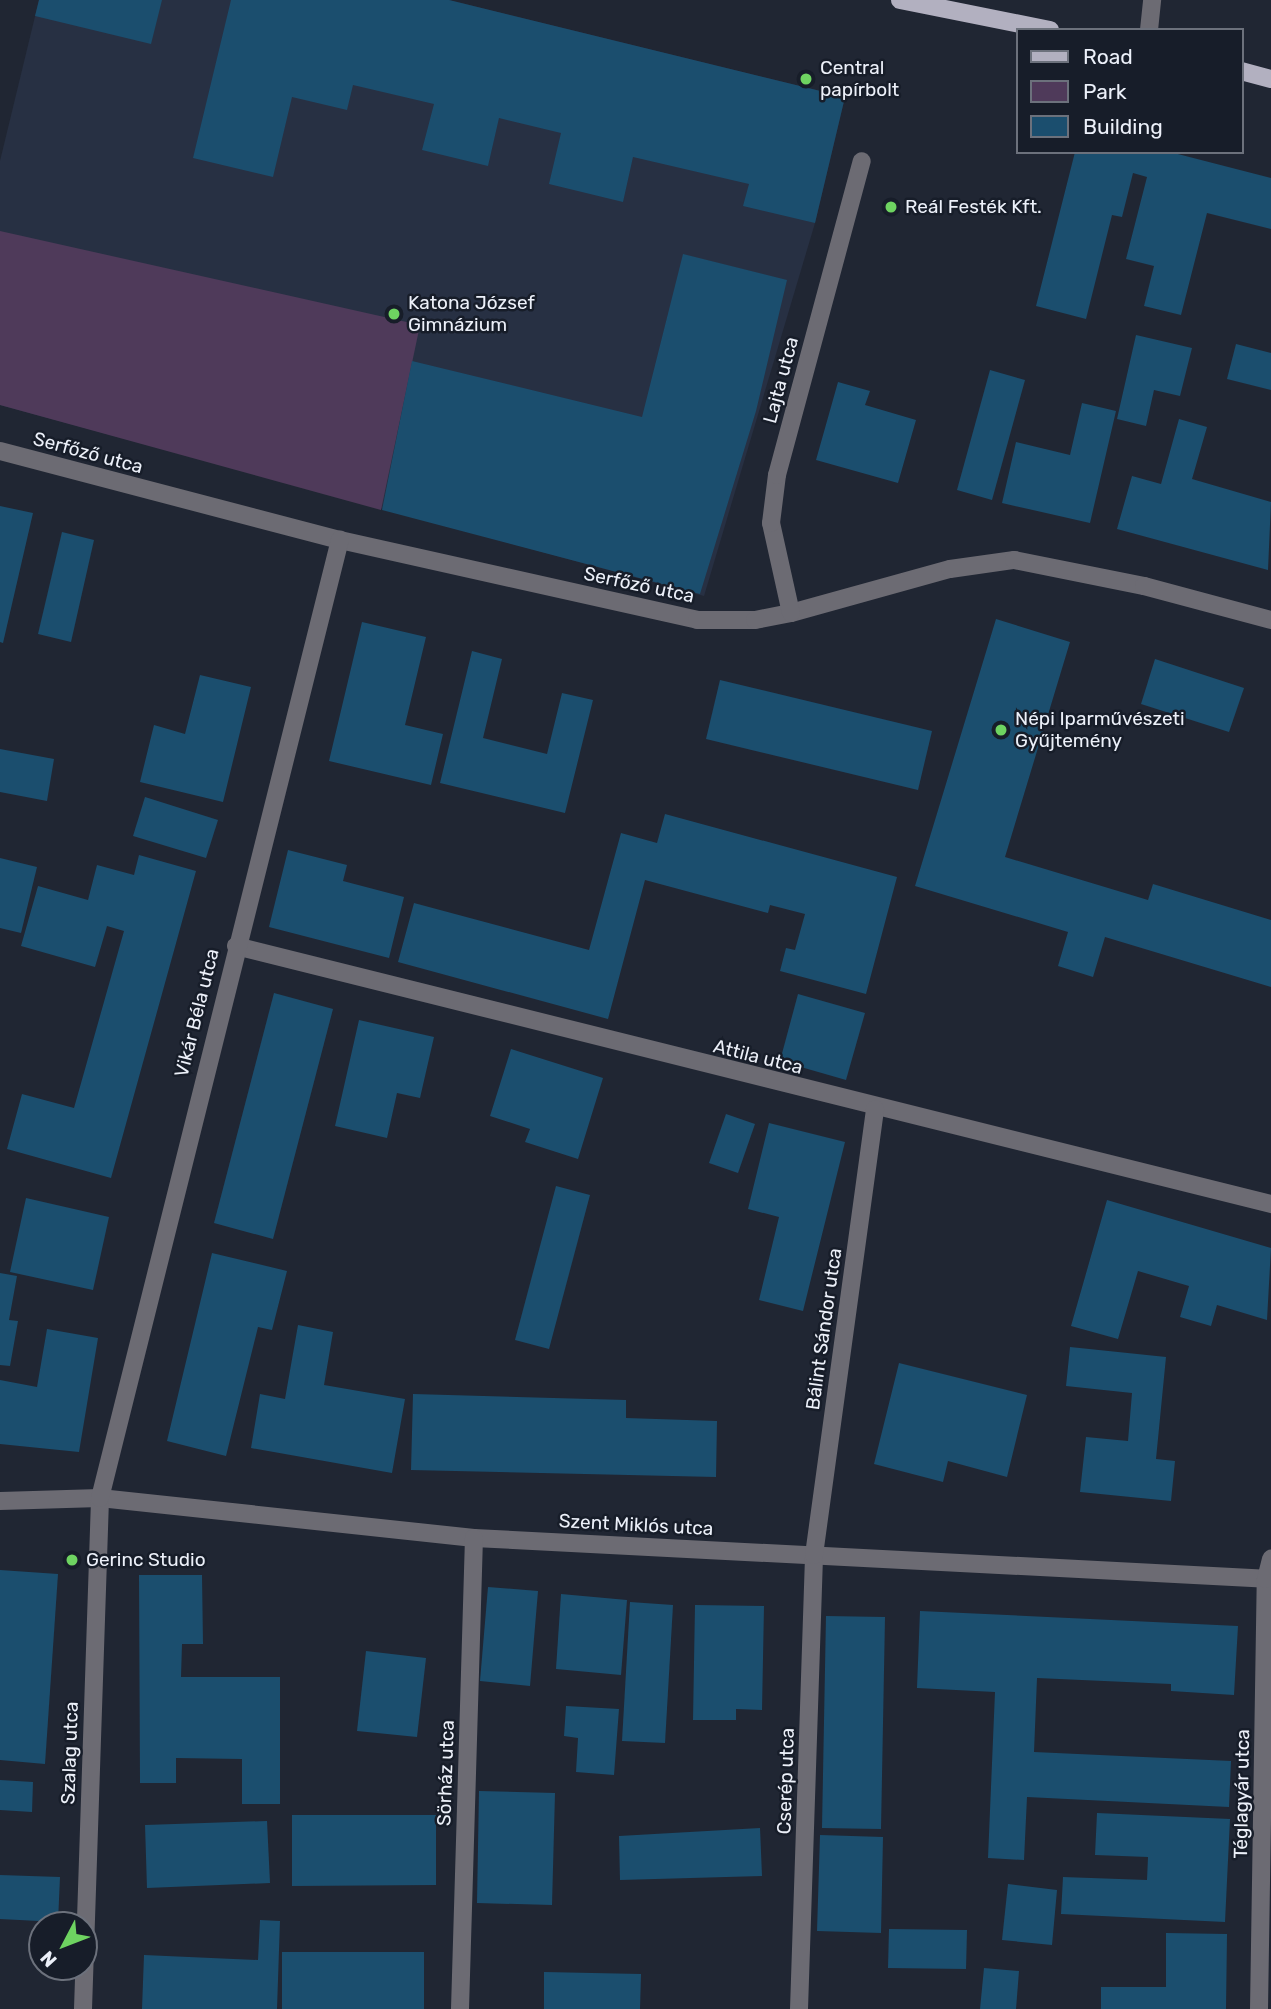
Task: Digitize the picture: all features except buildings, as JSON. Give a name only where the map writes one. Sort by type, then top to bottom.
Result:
[{"type":"main road","points":[[900,0],[1040,28]]},
{"type":"main road","points":[[1243,72],[1271,79]]},
{"type":"street","points":[[1149,28],[1152,0]]},
{"type":"street","name":"Lajta utca","points":[[790,613],[771,523],[777,475],[862,161]]},
{"type":"street","name":"Serfőző utca","points":[[0,452],[340,540],[697,620],[755,620],[950,569],[1014,560],[1144,586],[1271,620]]},
{"type":"street","name":"Vikár Béla utca","points":[[100,1498],[236,946],[340,540]]},
{"type":"street","name":"Attila utca","points":[[236,946],[876,1109],[1271,1204]]},
{"type":"street","name":"Bálint Sándor utca","points":[[814,1555],[876,1109]]},
{"type":"street","name":"Szent Miklós utca","points":[[0,1501],[100,1498],[474,1538],[1269,1579]]},
{"type":"street","name":"Szalag utca","points":[[83,2009],[100,1498]]},
{"type":"street","name":"Sörház utca","points":[[460,2009],[474,1538]]},
{"type":"street","name":"Cserép utca","points":[[799,2009],[814,1555]]},
{"type":"street","name":"Téglagyár utca","points":[[1259,2009],[1271,1559]]},
{"type":"shaded area","name":"Katona József Gimnázium","points":[[39,0],[449,0],[845,97],[815,223],[704,596],[0,405],[0,161]]},
{"type":"green space","points":[[0,231],[420,325],[381,510],[0,405]]},
{"type":"place","name":"Central papírbolt","points":[[806,79]]},
{"type":"place","name":"Reál Festék Kft.","points":[[891,207]]},
{"type":"place","name":"Katona József Gimnázium","points":[[394,314]]},
{"type":"place","name":"Népi Iparművészeti Gyűjtemény","points":[[1001,730]]},
{"type":"place","name":"Gerinc Studio","points":[[72,1560]]}]
